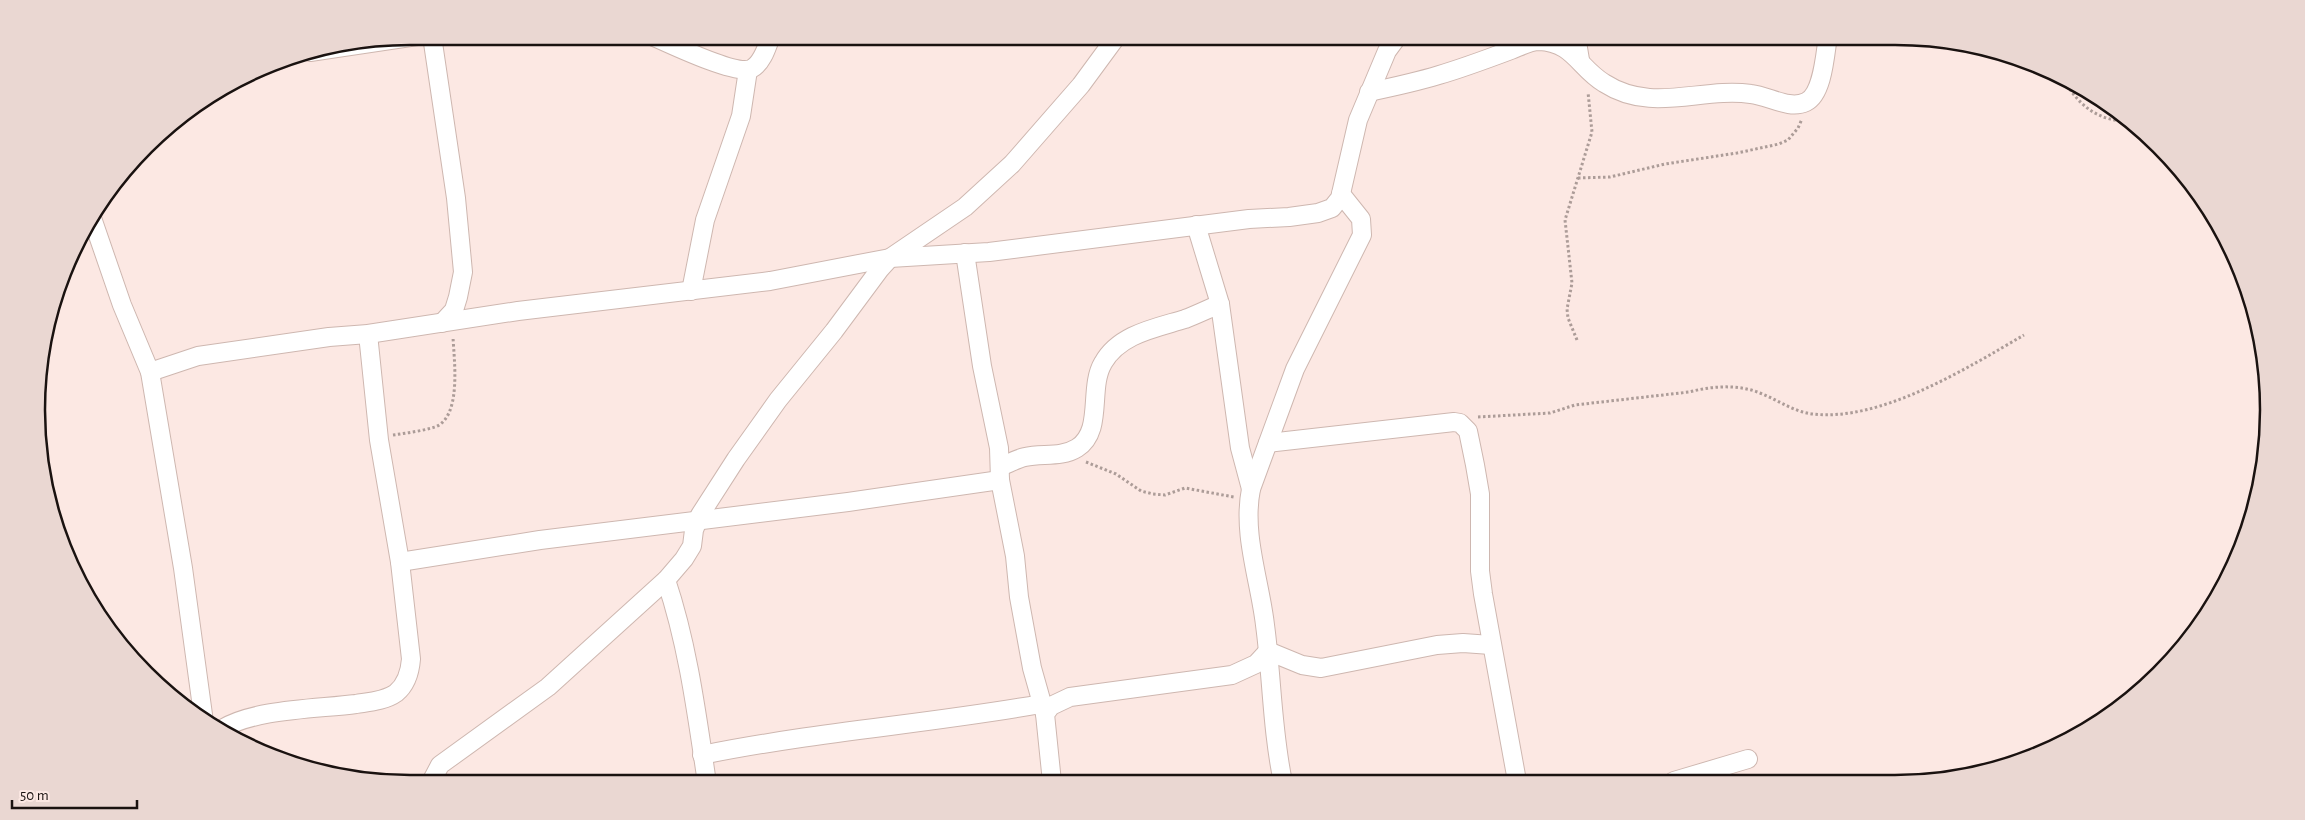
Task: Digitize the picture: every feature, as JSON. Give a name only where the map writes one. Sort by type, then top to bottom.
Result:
[{"type":"street","points":[[433,45],[456,198],[463,272],[454,310],[447,322]]},
{"type":"street","points":[[674,45],[725,66],[748,70],[762,58],[767,45]]},
{"type":"street","points":[[435,775],[440,765],[548,687],[666,580],[691,548],[697,521],[736,459],[778,400],[890,258],[965,207],[1012,164],[1081,86],[1111,45]]},
{"type":"street","points":[[150,372],[198,356],[368,334],[518,311],[770,281],[890,258],[997,251],[1249,218],[1288,218],[1318,213],[1332,208],[1341,194],[1358,120],[1387,51],[1391,45]]},
{"type":"street","points":[[1369,92],[1440,75],[1526,45]]},
{"type":"street","points":[[1559,45],[1584,64],[1603,83],[1638,97],[1656,100],[1729,91],[1770,97],[1795,105],[1807,102],[1814,96],[1822,76],[1827,45]]},
{"type":"street","points":[[1579,45],[1584,64]]},
{"type":"street","points":[[691,291],[706,220],[740,116],[748,70]]},
{"type":"street","points":[[1250,494],[1295,369],[1362,235],[1361,219],[1341,194]]},
{"type":"street","points":[[1196,225],[1220,304],[1240,448],[1250,494],[1250,536],[1268,651],[1282,775]]},
{"type":"street","points":[[95,226],[122,306],[150,372],[183,568],[202,710]]},
{"type":"street","points":[[965,252],[982,366],[994,419],[1000,474],[1015,556],[1027,642],[1043,709],[1051,775]]},
{"type":"street","points":[[400,562],[540,540],[697,521],[1000,474],[1024,457],[1065,453],[1077,448],[1085,440],[1092,425],[1098,375],[1103,362],[1131,337],[1146,330],[1186,319],[1220,304]]},
{"type":"street","points":[[228,726],[255,717],[371,701],[390,696],[400,689],[408,675],[411,659],[400,562],[378,437],[368,334]]},
{"type":"street","points":[[1268,443],[1460,423],[1468,431],[1480,494],[1480,571],[1491,645],[1516,775]]},
{"type":"street","points":[[666,580],[678,624],[706,775]]},
{"type":"street","points":[[1268,651],[1302,665],[1321,668],[1437,645],[1462,643],[1491,645]]},
{"type":"street","points":[[702,755],[774,742],[1043,709],[1070,697],[1232,675],[1256,664],[1268,651]]},
{"type":"street","points":[[1694,775],[1748,759]]},
{"type":"path","points":[[1577,340],[1568,318],[1572,283],[1565,220],[1592,132],[1584,64]]},
{"type":"path","points":[[2069,90],[2095,113],[2108,120],[2118,121]]},
{"type":"path","points":[[1578,178],[1610,178],[1665,164],[1737,153],[1779,144],[1788,140],[1798,128],[1807,102]]},
{"type":"path","points":[[378,437],[435,426],[443,422],[449,414],[452,405],[455,371],[447,322]]},
{"type":"path","points":[[1460,423],[1472,418],[1550,413],[1575,405],[1725,386],[1759,392],[1800,412],[1831,415],[1878,407],[1923,389],[1960,372],[2024,335]]},
{"type":"path","points":[[1065,453],[1106,469],[1123,478],[1132,486],[1153,494],[1166,495],[1185,488],[1250,494]]}]
